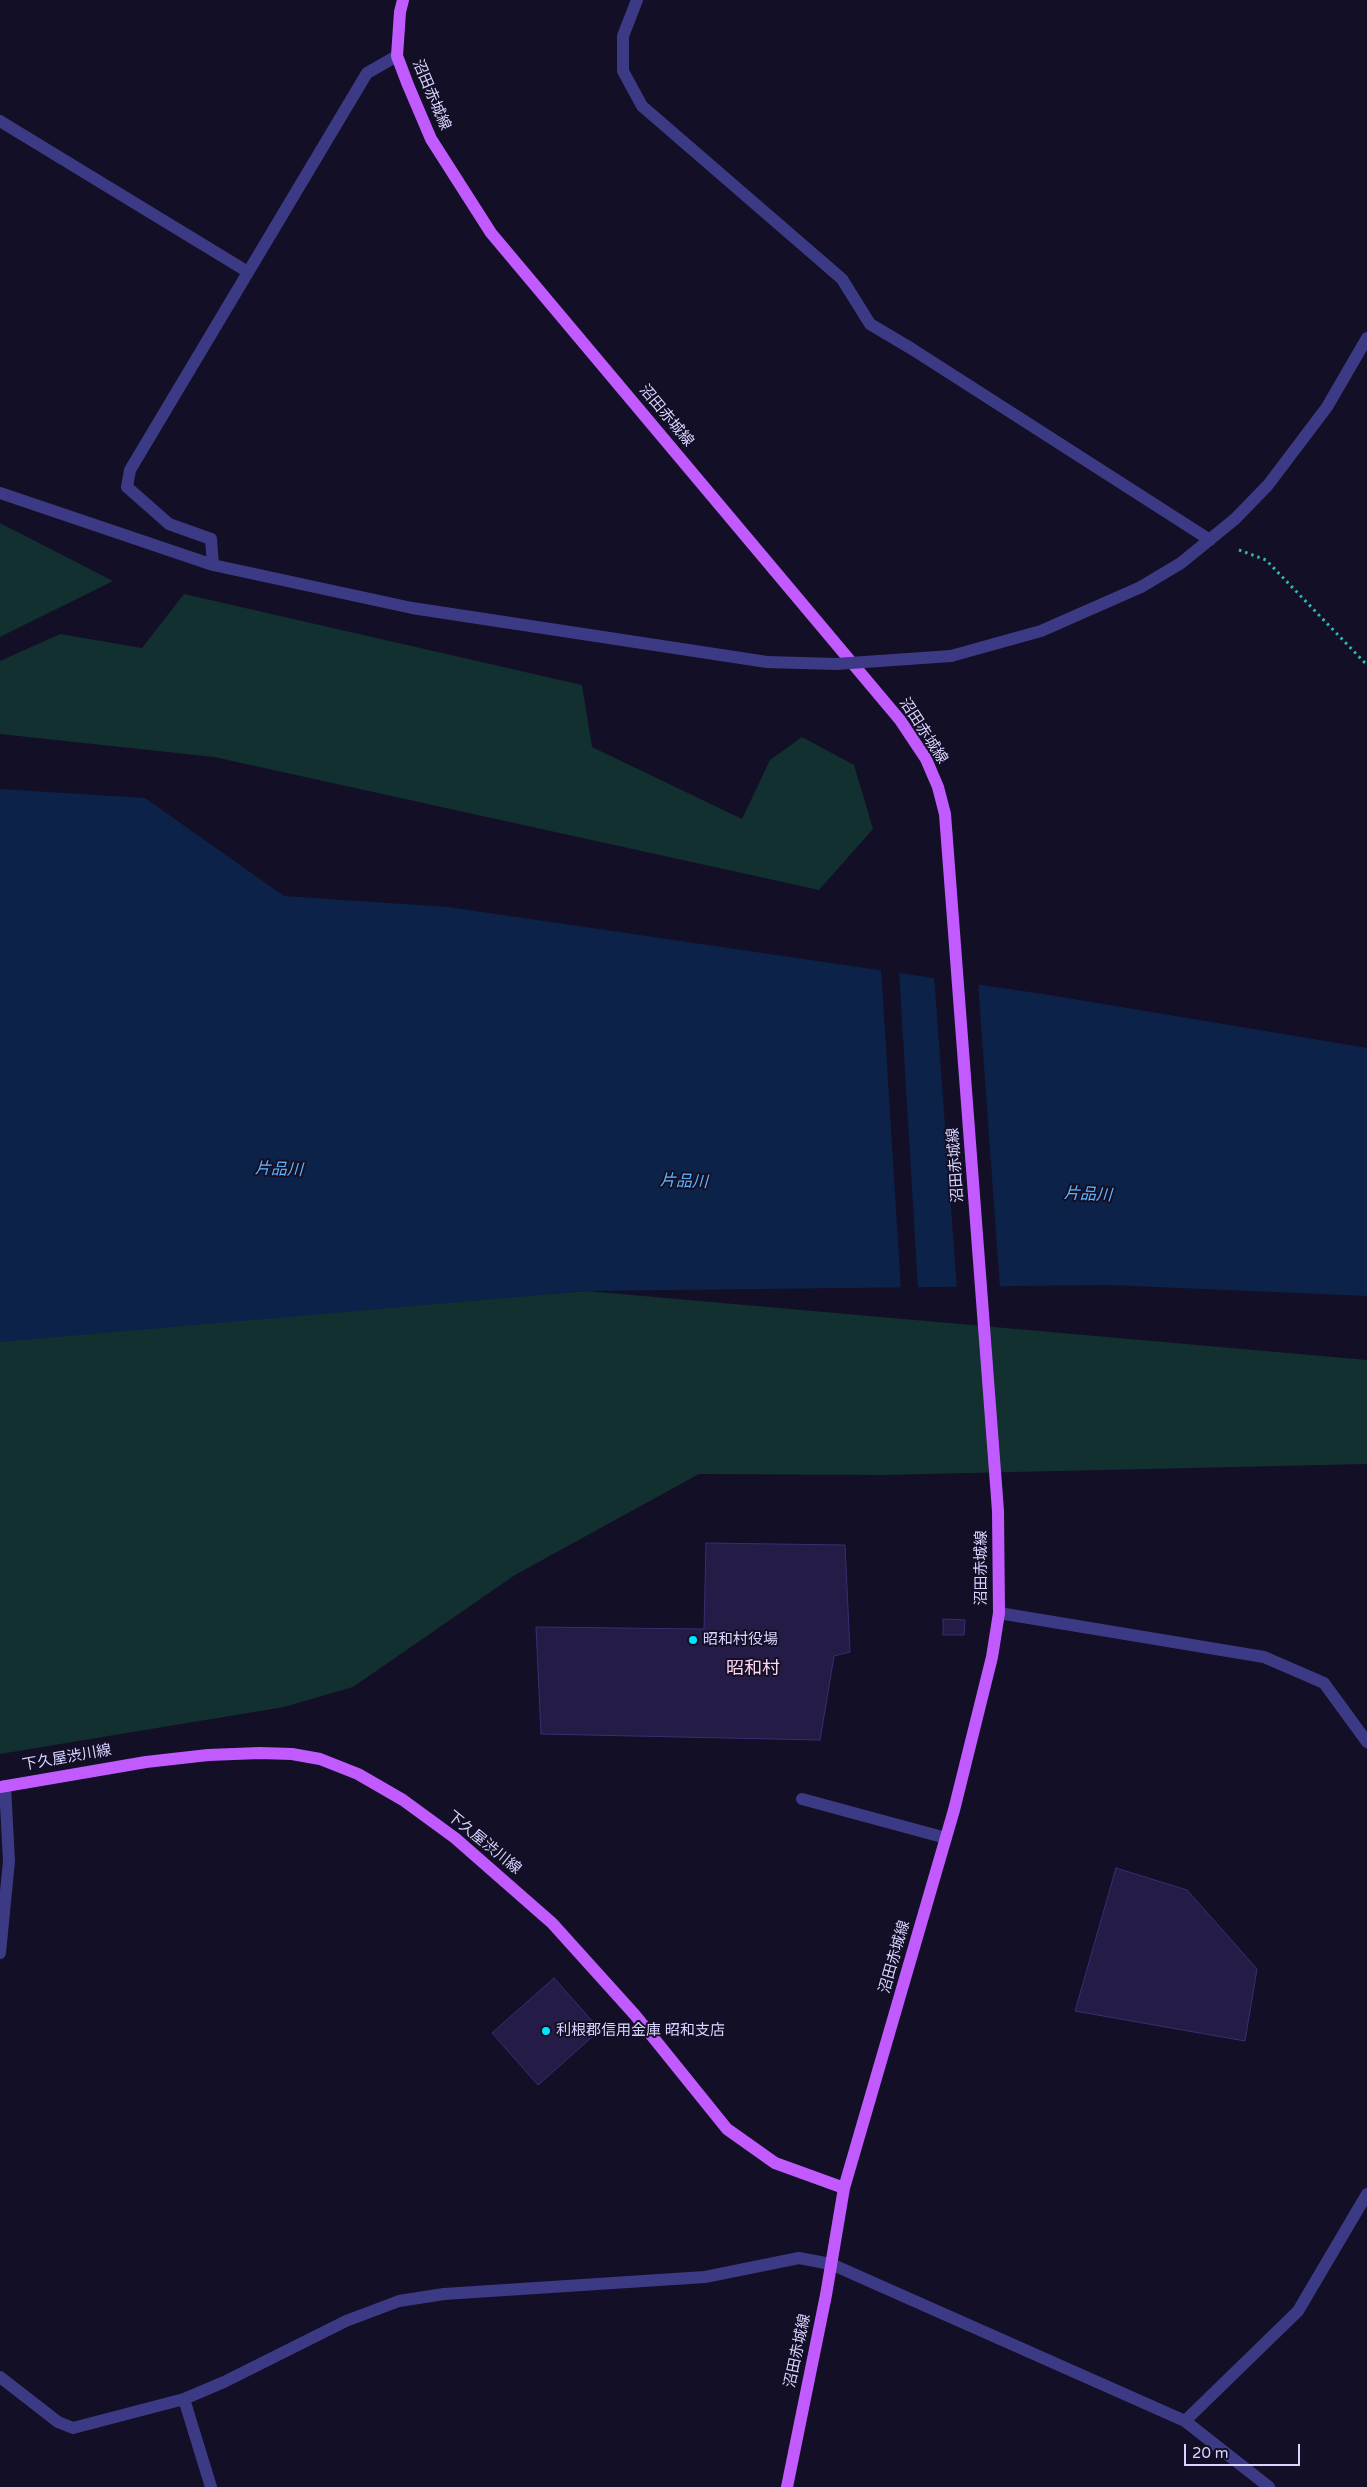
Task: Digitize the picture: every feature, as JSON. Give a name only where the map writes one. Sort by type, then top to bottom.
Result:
[{"type":"main road","name":"沼田赤城線","points":[[403,0],[400,12],[397,56],[431,139],[491,233],[900,720],[926,759],[938,787],[945,814],[998,1511],[999,1613],[992,1657],[946,1838],[844,2188],[826,2295],[787,2487]]},
{"type":"main road","name":"下久屋渋川線","points":[[2,1786],[146,1762],[208,1755],[260,1752],[292,1754],[320,1759],[358,1774],[403,1800],[455,1838],[552,1923],[635,2015],[727,2129],[775,2163],[844,2188]]},
{"type":"street","points":[[637,0],[623,36],[623,71],[642,106],[842,279],[870,324],[912,348],[1210,540]]},
{"type":"street","points":[[213,565],[211,540],[169,524],[128,487],[130,470],[367,73],[397,56]]},
{"type":"street","points":[[0,120],[248,272]]},
{"type":"street","points":[[0,493],[213,565],[412,608],[767,662],[853,663],[951,656],[1041,631],[1109,601],[1140,587],[1173,568],[1210,540],[1268,485],[1327,407],[1367,338]]},
{"type":"street","points":[[999,1613],[1264,1657],[1324,1683],[1367,1742]]},
{"type":"street","points":[[0,1953],[6,1912],[9,1861],[2,1786]]},
{"type":"street","points":[[802,1799],[946,1838]]},
{"type":"street","points":[[1185,2421],[1298,2311],[1367,2194]]},
{"type":"street","points":[[0,2377],[58,2422],[73,2428],[184,2399],[224,2382],[346,2321],[399,2301],[444,2294],[705,2277],[799,2258],[831,2264],[1185,2421],[1267,2486]]},
{"type":"street","points":[[184,2399],[211,2487]]},
{"type":"path","points":[[1210,540],[1266,560],[1367,664]]},
{"type":"green space","points":[[0,523],[113,581],[0,637]]},
{"type":"green space","points":[[184,594],[582,685],[592,747],[742,819],[770,760],[802,737],[854,765],[873,829],[819,890],[214,757],[0,734],[0,661],[60,634],[142,648]]},
{"type":"green space","points":[[587,1291],[1367,1360],[1367,1464],[882,1475],[699,1474],[515,1575],[353,1687],[284,1707],[0,1754],[0,1337]]},
{"type":"water","name":"片品川","points":[[0,789],[145,798],[284,896],[448,907],[1043,994],[1367,1048],[1367,1296],[1109,1285],[587,1291],[0,1342]]},
{"type":"pier","points":[[881,968],[899,970],[918,1290],[901,1290]]},
{"type":"pier","points":[[934,975],[978,982],[1000,1289],[957,1289]]},
{"type":"building","name":"昭和村役場","points":[[706,1543],[845,1545],[850,1652],[834,1656],[820,1740],[541,1734],[536,1627],[704,1629]]},
{"type":"building","points":[[943,1619],[965,1620],[964,1635],[943,1635]]},
{"type":"building","points":[[1116,1868],[1187,1890],[1257,1969],[1245,2041],[1075,2011]]},
{"type":"building","name":"利根郡信用金庫 昭和支店","points":[[554,1978],[600,2030],[538,2085],[492,2033]]},
{"type":"place","name":"昭和村役場","points":[[693,1640]]},
{"type":"place","name":"利根郡信用金庫 昭和支店","points":[[546,2031]]},
{"type":"district","name":"昭和村","points":[[753,1669]]}]
